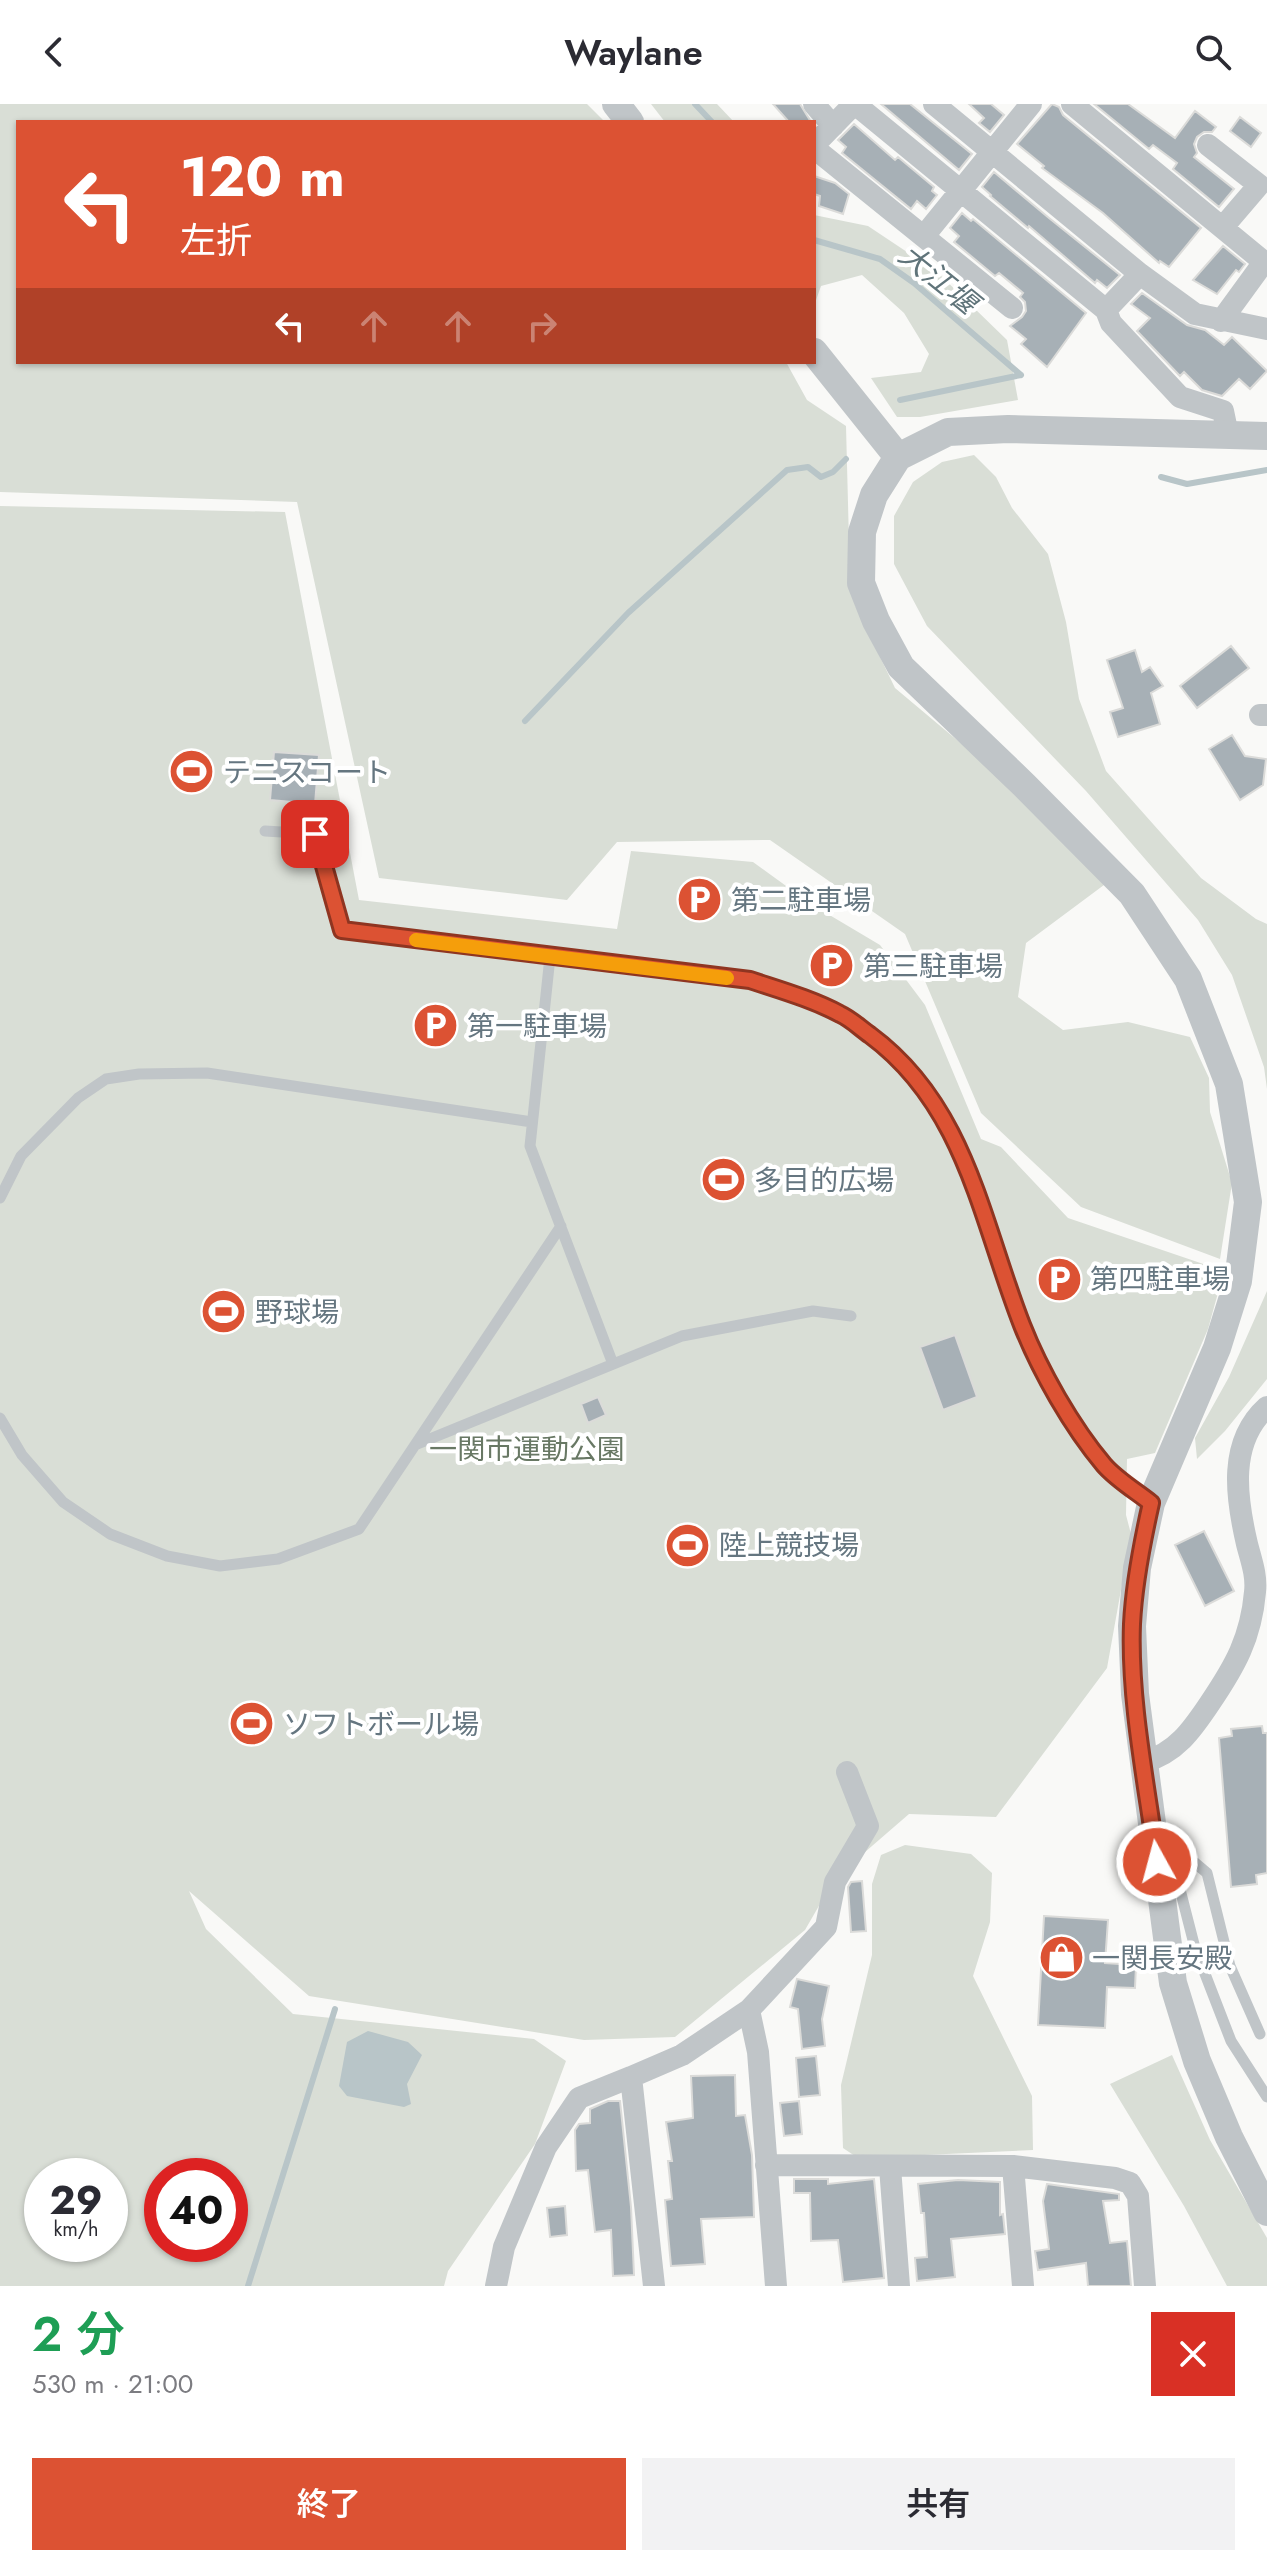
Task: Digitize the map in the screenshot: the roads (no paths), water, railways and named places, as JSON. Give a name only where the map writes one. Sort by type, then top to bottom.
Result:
[{"type":"street","points":[[616,104],[628,120]]},
{"type":"street","points":[[814,104],[833,126]]},
{"type":"street","points":[[816,144],[854,104],[1106,310],[1111,323],[1180,397],[1223,411],[1228,435]]},
{"type":"street","points":[[934,104],[1140,274],[1195,314],[1267,329]]},
{"type":"street","points":[[924,236],[1031,104]]},
{"type":"street","points":[[1072,104],[1264,262],[1221,321]]},
{"type":"street","points":[[1208,145],[1259,185],[1223,227]]},
{"type":"street","points":[[816,148],[1012,308]]},
{"type":"street","points":[[1106,310],[1140,274]]},
{"type":"street","points":[[816,354],[898,457]]},
{"type":"street","points":[[1267,436],[1008,429],[948,432],[898,457],[874,495],[862,532],[861,583],[901,667],[1132,894],[1188,979],[1229,1084],[1248,1202],[1238,1281],[1217,1348],[1151,1503],[1137,1568],[1132,1626],[1135,1694],[1144,1762],[1164,1860],[1173,1983],[1197,2061],[1229,2137],[1267,2212]]},
{"type":"street","points":[[1144,1762],[1163,1757],[1191,1731],[1227,1677],[1247,1639],[1256,1590],[1255,1568],[1239,1500],[1239,1452],[1247,1429],[1267,1407]]},
{"type":"street","points":[[496,2286],[504,2247],[546,2147],[579,2098],[682,2055],[749,2010],[826,1927],[835,1882],[868,1826],[847,1772]]},
{"type":"street","points":[[749,2010],[758,2052],[776,2286]]},
{"type":"street","points":[[631,2077],[654,2286]]},
{"type":"street","points":[[766,2165],[1013,2166],[1115,2178],[1130,2183],[1138,2196],[1145,2286]]},
{"type":"street","points":[[1013,2166],[1023,2286]]},
{"type":"street","points":[[890,2167],[899,2286]]},
{"type":"lane","points":[[265,831],[315,834],[342,930],[750,980],[798,995],[842,1015],[886,1047],[925,1087],[950,1128],[1022,1327],[1059,1399],[1106,1467],[1151,1503]]},
{"type":"lane","points":[[550,957],[530,1146],[613,1364]]},
{"type":"lane","points":[[0,1198],[21,1156],[78,1098],[106,1079],[139,1074],[207,1073],[532,1122]]},
{"type":"lane","points":[[0,1418],[22,1455],[63,1502],[110,1534],[167,1556],[220,1566],[278,1559],[359,1529],[561,1226]]},
{"type":"lane","points":[[414,1446],[682,1336],[813,1311],[851,1316]]},
{"type":"lane","points":[[1260,2034],[1230,1966],[1207,1873],[1188,1857],[1164,1860],[1231,2041],[1267,2097]]},
{"type":"waterway","name":"大江堰","points":[[695,104],[710,120]]},
{"type":"waterway","name":"大江堰","points":[[816,241],[880,259],[914,283],[1021,375]]},
{"type":"waterway","points":[[900,400],[1021,375]]},
{"type":"waterway","points":[[525,721],[628,613],[787,470],[808,467],[821,477],[833,472],[846,459]]},
{"type":"waterway","name":"大江堰","points":[[1161,477],[1187,484],[1267,470]]},
{"type":"waterway","points":[[248,2286],[335,2009]]},
{"type":"place","name":"テニスコート","points":[[192,772]]},
{"type":"place","name":"第二駐車場","points":[[700,900]]},
{"type":"place","name":"第三駐車場","points":[[832,966]]},
{"type":"place","name":"第一駐車場","points":[[436,1026]]},
{"type":"place","name":"多目的広場","points":[[723,1180]]},
{"type":"place","name":"第四駐車場","points":[[1059,1279]]},
{"type":"place","name":"野球場","points":[[224,1312]]},
{"type":"place","name":"陸上競技場","points":[[688,1545]]},
{"type":"place","name":"ソフトボール場","points":[[252,1724]]},
{"type":"place","name":"一関長安殿","points":[[1061,1958]]},
{"type":"park label","name":"一関市運動公園","points":[[527,1449]]}]
